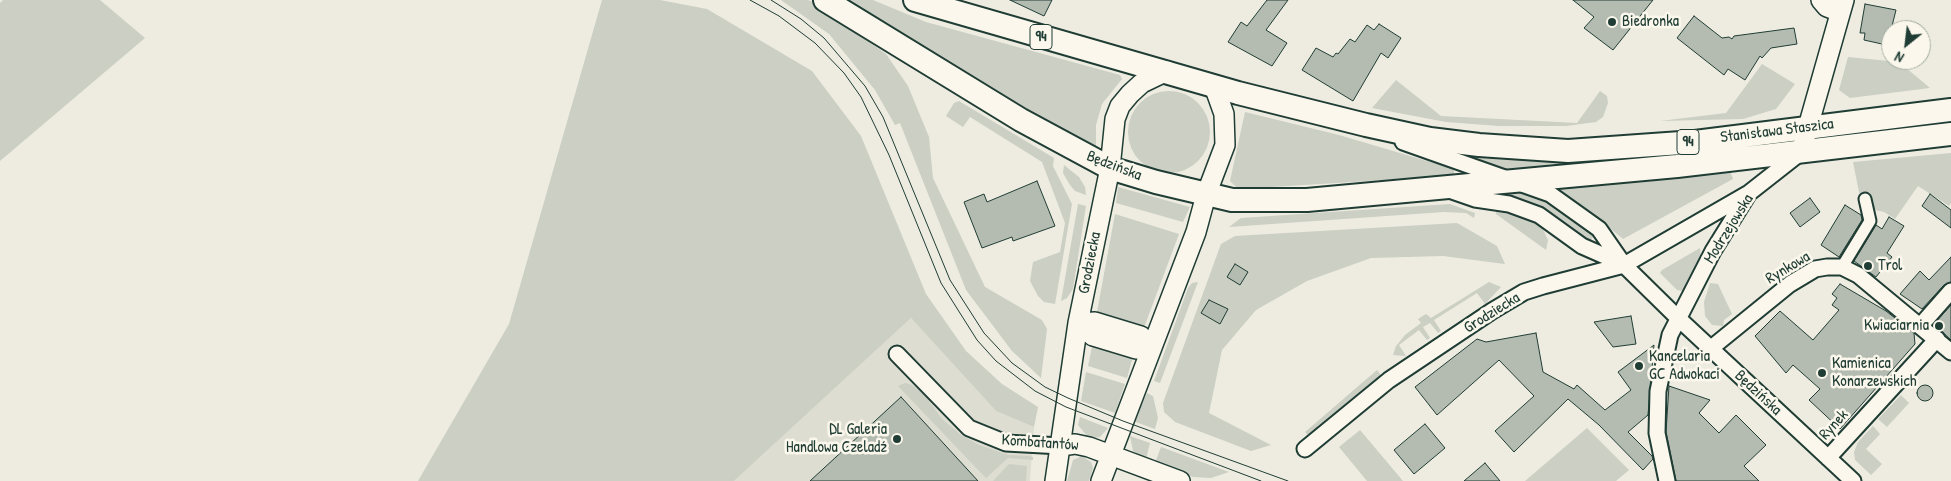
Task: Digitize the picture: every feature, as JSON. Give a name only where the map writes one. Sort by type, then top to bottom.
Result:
[{"type":"main road","name":"Będzińska","points":[[825,0],[1021,120],[1110,168],[1206,195],[1232,200],[1307,200],[1516,181]]},
{"type":"main road","name":"94","points":[[927,2],[1214,86]]},
{"type":"main road","name":"Będzińska","points":[[1214,86],[1366,125]]},
{"type":"main road","name":"Stanisława Staszica","points":[[1366,125],[1430,139],[1568,151],[1696,142],[1951,110]]},
{"type":"main road","name":"Stanisława Staszica","points":[[1516,181],[1800,153],[1854,144],[1951,134]]},
{"type":"street","points":[[1800,153],[1842,6],[1827,6],[1821,0]]},
{"type":"street","name":"Grodziecka","points":[[1055,481],[1078,324],[1110,168],[1112,133],[1120,106],[1142,83],[1167,72]]},
{"type":"street","points":[[1102,481],[1196,232],[1206,195],[1225,145],[1226,125],[1224,114],[1214,86]]},
{"type":"street","name":"Będzińska","points":[[1366,125],[1393,139],[1550,194],[1599,229],[1624,264],[1710,349],[1828,458]]},
{"type":"street","name":"Modrzejowska","points":[[1667,481],[1658,433],[1658,391],[1670,335],[1713,251],[1749,192],[1800,153]]},
{"type":"street","name":"Będzińska","points":[[1443,187],[1475,199],[1509,204],[1539,215],[1582,246],[1624,264]]},
{"type":"street","name":"Grodziecka","points":[[1305,449],[1389,380],[1492,310],[1537,288],[1624,264],[1749,192]]},
{"type":"street","points":[[1865,199],[1870,221],[1842,267],[1858,275],[1921,325],[1951,352]]},
{"type":"street","name":"Rynkowa","points":[[1710,349],[1790,284],[1815,269],[1827,266],[1842,267]]},
{"type":"street","points":[[1921,325],[1951,291]]},
{"type":"street","points":[[1078,324],[1093,336],[1136,349],[1151,349]]},
{"type":"street","name":"Rynek","points":[[1853,481],[1828,458],[1937,339]]},
{"type":"street","name":"Kombatantów","points":[[898,354],[968,428],[1006,443],[1061,446],[1075,444],[1180,481]]},
{"type":"shaded area","points":[[3,0],[100,0],[145,38],[0,161],[0,3]]},
{"type":"shaded area","points":[[602,0],[660,0],[707,9],[812,71],[861,136],[926,294],[966,351],[1002,384],[1038,407],[1034,427],[996,411],[911,318],[734,481],[418,481],[509,324]]},
{"type":"shaded area","points":[[781,0],[808,0],[813,2],[886,54],[908,86],[929,137],[933,178],[985,287],[1042,320],[1047,329],[1041,378],[1012,351],[966,290],[900,123],[895,125],[875,90],[829,34]]},
{"type":"shaded area","points":[[849,0],[873,0],[926,22],[1120,75],[1122,79],[1102,104],[1096,125],[1096,152]]},
{"type":"shaded area","points":[[1848,57],[1881,60],[1881,70],[1909,70],[1930,88],[1850,98],[1839,90]]},
{"type":"shaded area","points":[[1762,64],[1795,84],[1776,109],[1743,119],[1660,121],[1726,113]]},
{"type":"shaded area","points":[[1396,80],[1441,116],[1577,123],[1600,91],[1607,96],[1608,103],[1603,117],[1596,122],[1566,126],[1499,126],[1446,122],[1372,108]]},
{"type":"shaded area","points":[[1169,91],[1185,95],[1198,103],[1206,116],[1210,132],[1206,148],[1198,161],[1185,169],[1169,173],[1153,169],[1140,161],[1132,148],[1128,132],[1132,116],[1140,103],[1153,95]]},
{"type":"shaded area","points":[[959,101],[1054,158],[1053,166],[1072,204],[1055,304],[1044,302],[1038,296],[1030,281],[1033,262],[1060,252],[1065,223],[1042,162],[970,117],[963,127],[946,116],[954,103]]},
{"type":"shaded area","points":[[1245,112],[1339,135],[1454,169],[1454,174],[1451,176],[1238,189],[1230,181]]},
{"type":"shaded area","points":[[1438,153],[1510,159],[1652,157],[1507,172]]},
{"type":"shaded area","points":[[1951,153],[1951,203],[1949,206],[1918,186],[1895,219],[1884,212],[1862,207],[1853,162]]},
{"type":"shaded area","points":[[1064,165],[1079,177],[1085,187],[1086,195],[1075,191],[1070,185],[1063,173]]},
{"type":"shaded area","points":[[1730,171],[1733,179],[1623,239],[1584,207],[1553,187]]},
{"type":"shaded area","points":[[1118,187],[1190,207],[1183,222],[1116,203]]},
{"type":"shaded area","points":[[1528,190],[1563,209],[1594,234],[1591,240],[1586,239],[1531,203],[1499,194]]},
{"type":"shaded area","points":[[1078,204],[1086,206],[1073,289],[1067,298],[1061,301]]},
{"type":"shaded area","points":[[1450,204],[1475,213],[1474,218],[1466,213],[1444,212],[1229,227],[1241,218]]},
{"type":"shaded area","points":[[1496,207],[1540,223],[1548,240],[1546,250],[1496,214]]},
{"type":"shaded area","points":[[1115,214],[1179,234],[1145,325],[1141,327],[1099,315],[1097,312]]},
{"type":"shaded area","points":[[1457,223],[1497,246],[1505,264],[1443,256],[1371,258],[1307,281],[1256,310],[1222,350],[1209,413],[1271,445],[1251,451],[1175,422],[1164,412],[1163,403],[1221,244],[1235,236]]},
{"type":"shaded area","points":[[1700,248],[1701,257],[1687,287],[1683,291],[1677,290],[1660,273]]},
{"type":"shaded area","points":[[1198,282],[1160,383],[1154,381],[1188,288],[1192,283]]},
{"type":"shaded area","points":[[1489,282],[1501,287],[1485,304],[1477,293],[1434,320],[1441,331],[1438,333],[1430,323],[1423,327],[1430,338],[1427,340],[1419,330],[1399,345],[1406,356],[1393,355],[1396,346],[1405,335],[1421,323],[1418,319],[1426,314],[1431,318]]},
{"type":"shaded area","points":[[1710,283],[1718,284],[1732,314],[1724,320],[1723,326],[1712,325],[1705,316],[1704,302]]},
{"type":"shaded area","points":[[911,318],[996,411],[1034,427],[1030,481],[734,481]]},
{"type":"shaded area","points":[[1098,345],[1129,355],[1132,360],[1127,378],[1088,366],[1092,347]]},
{"type":"shaded area","points":[[1377,370],[1382,376],[1310,437],[1305,432]]},
{"type":"shaded area","points":[[1086,372],[1125,384],[1115,413],[1081,401]]},
{"type":"shaded area","points":[[905,383],[912,385],[924,394],[942,419],[961,435],[979,445],[1008,455],[1033,457],[1033,460],[1008,458],[986,478],[898,386]]},
{"type":"shaded area","points":[[1147,393],[1153,396],[1158,418],[1155,429],[1133,421]]},
{"type":"shaded area","points":[[1901,395],[1909,403],[1887,427],[1878,419]]},
{"type":"shaded area","points":[[1080,417],[1108,428],[1100,437],[1087,436],[1078,425]]},
{"type":"shaded area","points":[[1873,426],[1880,434],[1866,449],[1882,464],[1871,475],[1855,460],[1854,452],[1858,442]]},
{"type":"shaded area","points":[[1587,428],[1629,470],[1616,481],[1525,481]]},
{"type":"shaded area","points":[[1360,430],[1403,481],[1367,481],[1339,447]]},
{"type":"shaded area","points":[[1130,436],[1150,443],[1146,459],[1133,451]]},
{"type":"shaded area","points":[[1161,447],[1229,472],[1211,478],[1193,477],[1155,463]]},
{"type":"shaded area","points":[[1082,456],[1091,462],[1093,468],[1089,481],[1067,481],[1073,460]]},
{"type":"shaded area","points":[[1009,464],[1027,466],[1026,481],[993,481]]},
{"type":"building","points":[[1010,0],[1052,0],[1044,16]]},
{"type":"building","points":[[1267,0],[1288,0],[1266,30],[1287,43],[1272,66],[1228,42],[1241,22],[1247,26]]},
{"type":"building","name":"Biedronka","points":[[1573,0],[1653,0],[1613,50],[1584,28],[1594,17]]},
{"type":"building","points":[[1865,4],[1896,10],[1894,20],[1881,20],[1881,44],[1864,40],[1865,33],[1860,33]]},
{"type":"building","points":[[1694,16],[1722,38],[1729,37],[1732,39],[1734,36],[1794,28],[1797,44],[1771,48],[1762,58],[1760,56],[1745,80],[1728,69],[1724,75],[1677,38]]},
{"type":"building","points":[[1379,24],[1401,38],[1388,58],[1381,53],[1353,101],[1302,70],[1316,48],[1333,57],[1336,53],[1338,54],[1350,39],[1355,42],[1367,25],[1374,30]]},
{"type":"building","points":[[1037,181],[1055,226],[1013,241],[1012,237],[982,248],[964,202],[984,194],[987,202]]},
{"type":"building","points":[[1930,194],[1951,210],[1951,228],[1922,206]]},
{"type":"building","points":[[1810,198],[1820,212],[1800,227],[1790,213]]},
{"type":"building","points":[[1845,205],[1861,215],[1862,220],[1839,257],[1821,245]]},
{"type":"building","points":[[1889,217],[1904,226],[1887,253],[1892,257],[1876,277],[1854,261],[1876,225],[1882,229]]},
{"type":"building","points":[[1951,257],[1951,282],[1944,285],[1922,309],[1900,294],[1920,271],[1929,280]]},
{"type":"building","points":[[1235,264],[1248,272],[1240,285],[1227,277]]},
{"type":"building","points":[[1840,284],[1886,311],[1914,333],[1915,344],[1840,429],[1809,400],[1820,389],[1793,365],[1786,373],[1755,336],[1780,311],[1813,340],[1839,310],[1832,305],[1837,298],[1832,294]]},
{"type":"building","points":[[1209,300],[1228,309],[1220,324],[1201,313]]},
{"type":"building","points":[[1951,305],[1951,340],[1934,324]]},
{"type":"building","points":[[1631,316],[1636,344],[1613,347],[1594,322]]},
{"type":"building","points":[[1536,333],[1543,372],[1574,389],[1577,385],[1605,410],[1631,390],[1618,372],[1654,345],[1648,415],[1628,432],[1652,456],[1653,459],[1643,470],[1599,425],[1568,399],[1514,452],[1495,431],[1534,396],[1499,360],[1437,415],[1415,387],[1477,339],[1486,342]]},
{"type":"building","points":[[1922,385],[1928,385],[1933,390],[1931,399],[1922,401],[1917,396],[1917,390]]},
{"type":"building","points":[[1669,386],[1710,400],[1699,413],[1719,433],[1736,415],[1766,445],[1744,466],[1759,481],[1676,481],[1666,432]]},
{"type":"building","name":"DL Galeria Handlowa Czeladź","points":[[901,397],[978,481],[810,481]]},
{"type":"building","points":[[1425,424],[1445,448],[1414,474],[1394,450]]},
{"type":"building","points":[[1485,463],[1500,481],[1464,481]]},
{"type":"tram line","points":[[750,0],[779,16],[815,43],[844,73],[861,97],[889,155],[941,283],[977,340],[996,361],[1035,391],[1066,407],[1261,481]]},
{"type":"tram line","points":[[771,0],[801,19],[824,38],[865,86],[883,117],[950,280],[984,333],[1012,363],[1045,387],[1068,398],[1123,421],[1288,481]]},
{"type":"place","name":"Biedronka","points":[[1612,22]]},
{"type":"place","name":"Trol","points":[[1868,266]]},
{"type":"place","name":"Kwiaciarnia","points":[[1939,326]]},
{"type":"place","name":"Kancelaria GC Adwokaci","points":[[1639,366]]},
{"type":"place","name":"Kamienica Konarzewskich","points":[[1822,373]]},
{"type":"place","name":"DL Galeria Handlowa Czeladź","points":[[897,439]]}]
